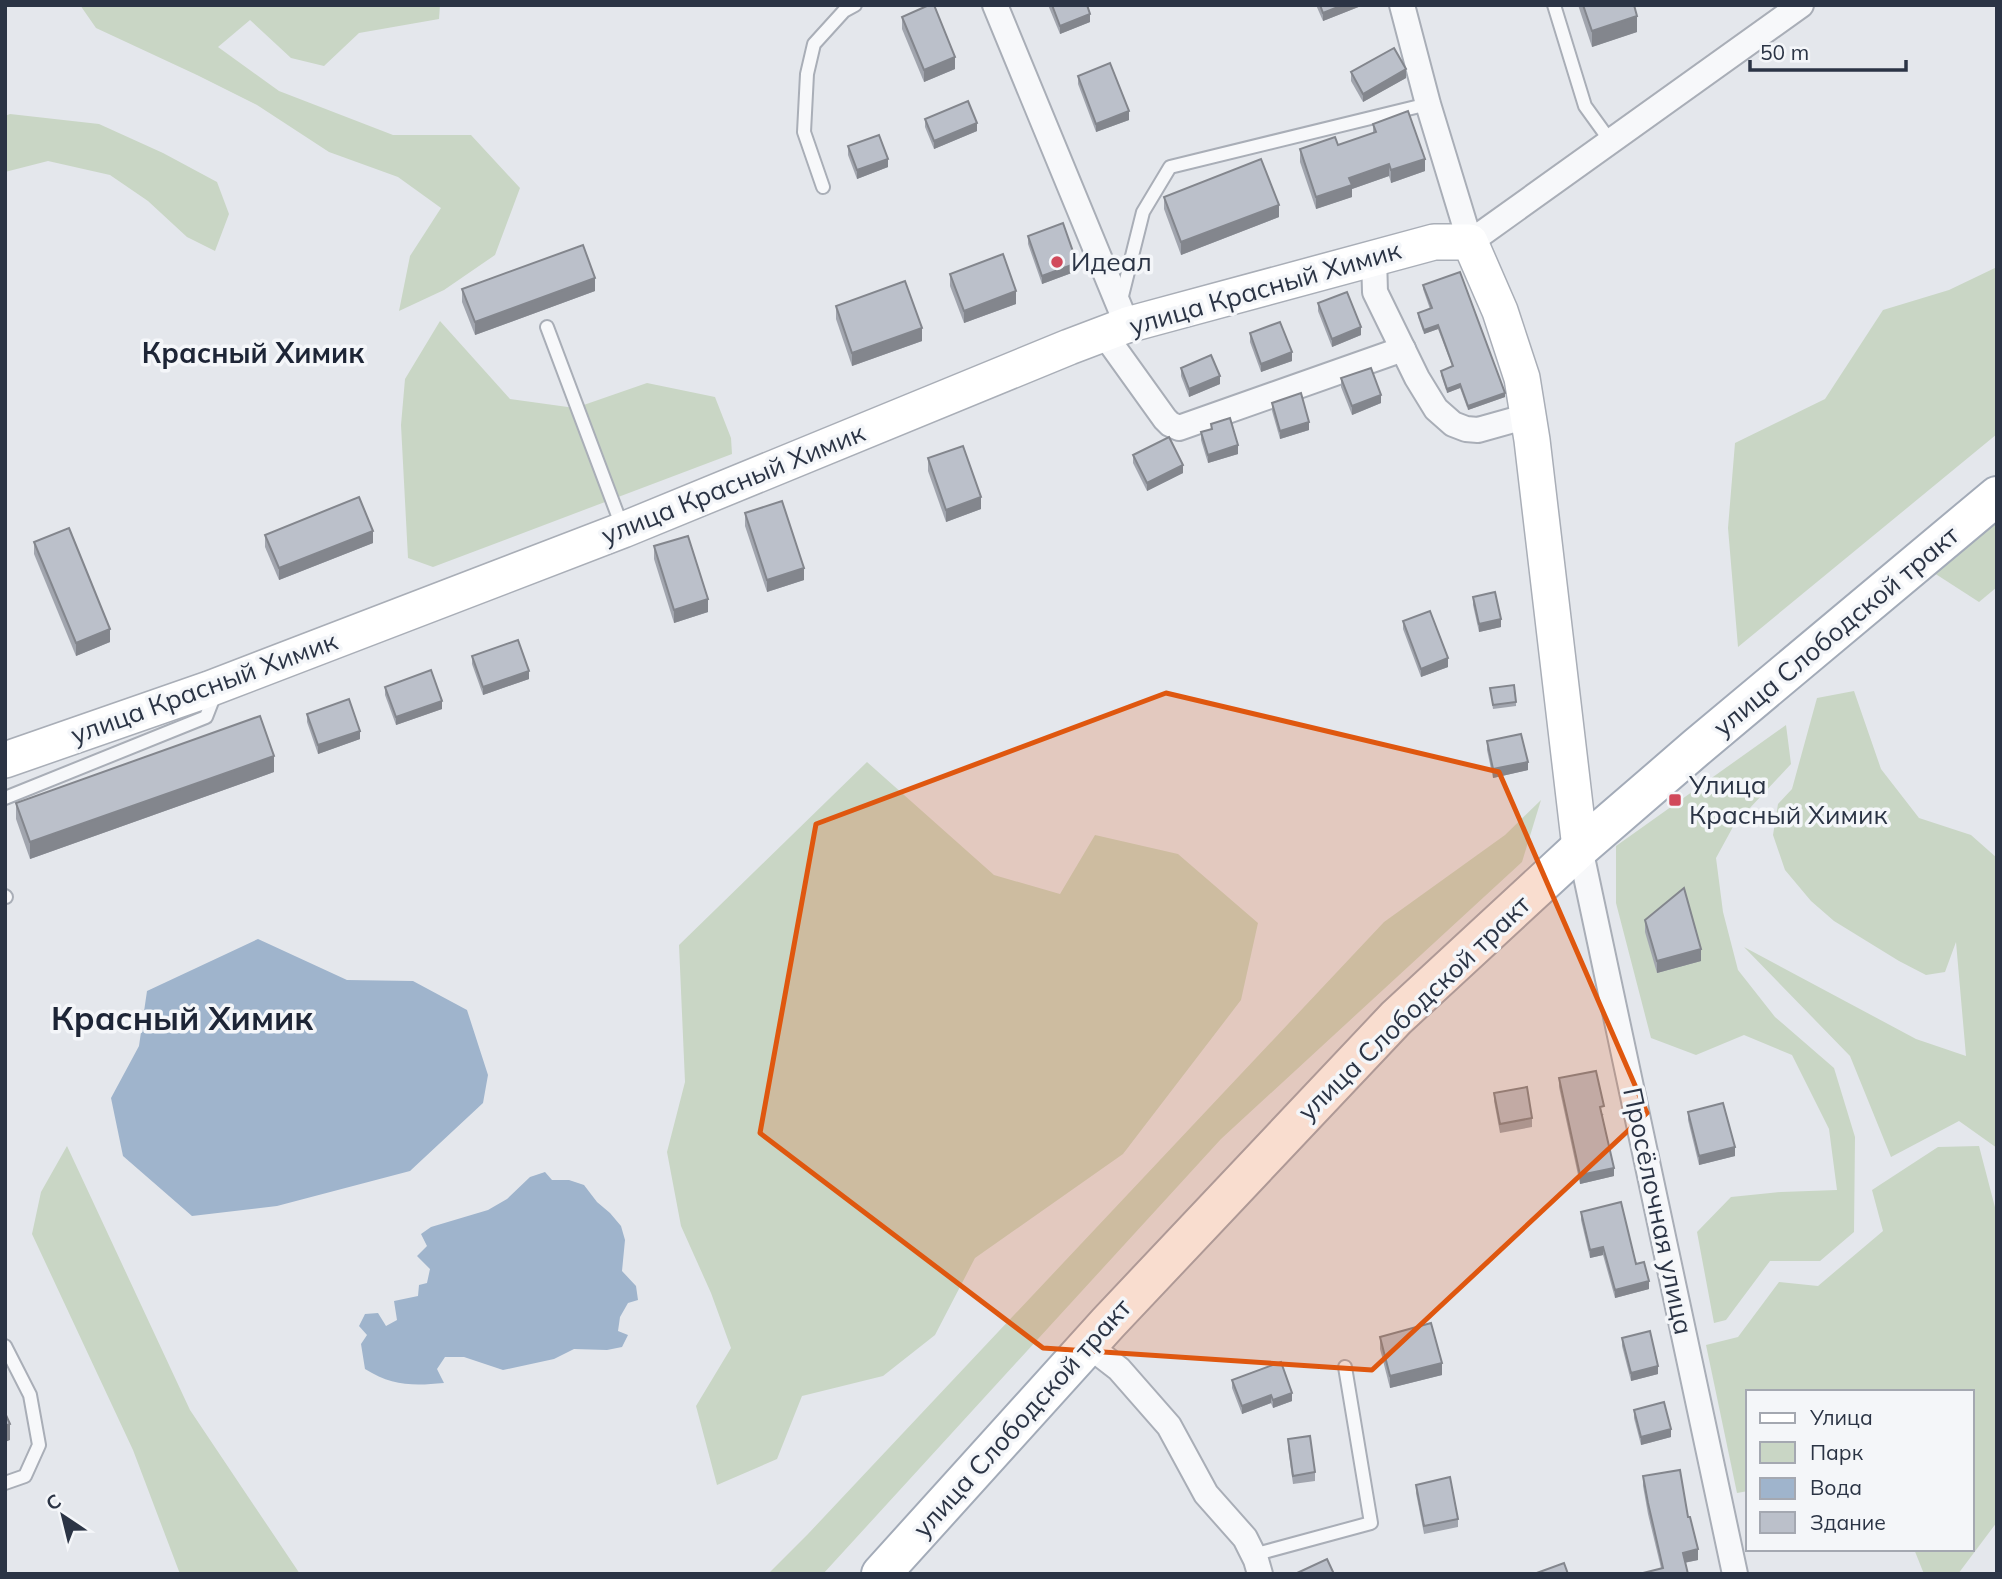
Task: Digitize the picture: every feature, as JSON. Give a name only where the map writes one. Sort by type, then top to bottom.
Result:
[{"type":"main road","name":"улица Слободской тракт","points":[[881,1574],[1088,1345],[1396,1018],[1580,848],[1997,496]]},
{"type":"street","points":[[995,5],[1117,322],[1165,419],[1175,427],[1184,427],[1403,349]]},
{"type":"street","points":[[1402,5],[1428,104],[1470,242],[1500,311],[1522,378],[1580,848]]},
{"type":"street","points":[[1470,242],[1801,5]]},
{"type":"street","name":"улица Красный Химик","points":[[5,760],[209,689],[623,530],[1117,322],[1434,242],[1470,242]]},
{"type":"street","points":[[1374,257],[1375,292],[1417,378],[1436,409],[1453,424],[1478,430],[1528,416]]},
{"type":"street","name":"Просёлочная улица","points":[[1580,848],[1735,1574]]},
{"type":"street","points":[[1088,1345],[1119,1369],[1169,1426],[1206,1494],[1245,1538],[1257,1564]]},
{"type":"lane","points":[[823,187],[804,132],[807,75],[814,44],[844,11],[856,5]]},
{"type":"lane","points":[[1554,5],[1584,106],[1611,142]]},
{"type":"lane","points":[[1117,322],[1143,212],[1170,167],[1428,104]]},
{"type":"lane","points":[[547,327],[623,530]]},
{"type":"lane","points":[[5,798],[206,717],[213,699],[209,689]]},
{"type":"lane","points":[[5,1346],[30,1395],[39,1445],[25,1476],[5,1483]]},
{"type":"lane","points":[[1257,1564],[1371,1523],[1345,1367]]},
{"type":"highlighted area","points":[[1166,693],[1499,772],[1647,1113],[1372,1370],[1043,1348],[760,1133],[816,824]]},
{"type":"green space","points":[[80,5],[440,5],[439,19],[359,33],[324,66],[291,58],[250,20],[218,47],[279,91],[393,135],[471,135],[520,188],[495,255],[444,290],[399,311],[410,256],[441,208],[398,177],[329,152],[257,105],[96,28]]},
{"type":"green space","points":[[10,114],[99,124],[163,153],[217,182],[229,214],[215,251],[187,237],[148,201],[110,175],[48,161],[5,172],[5,116]]},
{"type":"green space","points":[[1997,267],[1997,434],[1738,647],[1728,528],[1735,443],[1825,399],[1883,310],[1949,290]]},
{"type":"green space","points":[[440,321],[510,399],[575,408],[647,383],[715,397],[731,438],[732,454],[433,567],[408,558],[401,425],[405,379]]},
{"type":"green space","points":[[1997,516],[1997,587],[1979,602],[1931,571]]},
{"type":"green space","points":[[1854,691],[1881,769],[1919,818],[1971,835],[1997,858],[1997,1148],[1959,1121],[1891,1157],[1850,1056],[1744,947],[1916,1039],[1966,1056],[1956,942],[1945,972],[1926,975],[1899,961],[1834,921],[1811,901],[1785,870],[1773,835],[1778,804],[1792,789],[1817,698]]},
{"type":"green space","points":[[1786,725],[1791,764],[1734,825],[1716,858],[1723,912],[1738,970],[1775,1017],[1834,1068],[1855,1137],[1854,1232],[1820,1261],[1770,1261],[1726,1320],[1714,1323],[1697,1232],[1731,1197],[1837,1190],[1829,1129],[1792,1055],[1744,1035],[1696,1055],[1651,1038],[1616,903],[1616,846]]},
{"type":"green space","points":[[867,762],[994,875],[1060,894],[1095,835],[1178,854],[1258,923],[1241,1000],[1123,1154],[975,1258],[935,1335],[883,1376],[802,1396],[777,1459],[717,1485],[696,1406],[731,1348],[711,1293],[681,1226],[667,1152],[685,1082],[679,945]]},
{"type":"green space","points":[[1541,800],[1522,862],[1221,1139],[823,1574],[768,1574],[1384,922],[1505,835]]},
{"type":"green space","points":[[67,1146],[190,1410],[300,1574],[180,1574],[133,1450],[32,1234],[41,1192]]},
{"type":"green space","points":[[1979,1146],[1997,1215],[1997,1522],[1958,1574],[1924,1574],[1915,1551],[1974,1551],[1974,1390],[1746,1390],[1746,1491],[1737,1493],[1706,1345],[1738,1337],[1779,1282],[1818,1286],[1883,1231],[1872,1190],[1938,1147]]},
{"type":"water","points":[[258,939],[347,980],[413,981],[467,1010],[488,1075],[483,1103],[410,1171],[277,1206],[192,1216],[123,1156],[111,1098],[139,1046],[147,991]]},
{"type":"water","points":[[545,1172],[552,1180],[569,1180],[584,1185],[621,1226],[625,1240],[622,1271],[636,1286],[638,1300],[628,1303],[620,1317],[618,1331],[628,1335],[622,1347],[607,1350],[574,1349],[554,1359],[503,1370],[464,1357],[445,1357],[437,1369],[444,1383],[403,1384],[384,1379],[365,1369],[361,1344],[367,1335],[359,1326],[365,1314],[378,1313],[386,1326],[397,1320],[394,1301],[418,1296],[419,1285],[427,1283],[430,1269],[417,1256],[427,1246],[421,1234],[431,1227],[488,1210],[507,1199],[530,1177]]},
{"type":"building","points":[[934,5],[955,57],[924,70],[902,17]]},
{"type":"building","points":[[1052,5],[1087,5],[1090,14],[1060,26]]},
{"type":"building","points":[[1320,5],[1343,5],[1323,13]]},
{"type":"building","points":[[1583,5],[1634,5],[1637,16],[1592,31]]},
{"type":"building","points":[[1394,48],[1406,69],[1363,94],[1351,72]]},
{"type":"building","points":[[1110,63],[1129,111],[1096,124],[1078,76]]},
{"type":"building","points":[[968,101],[977,123],[934,141],[925,119]]},
{"type":"building","points":[[1408,111],[1425,159],[1391,170],[1389,164],[1349,178],[1352,185],[1316,197],[1300,149],[1335,137],[1338,145],[1376,132],[1373,124]]},
{"type":"building","points":[[879,135],[888,159],[857,170],[848,146]]},
{"type":"building","points":[[1261,159],[1279,205],[1181,242],[1164,197]]},
{"type":"building","points":[[1063,223],[1077,263],[1042,276],[1028,236]]},
{"type":"building","points":[[583,245],[595,278],[475,322],[462,289]]},
{"type":"building","points":[[1003,254],[1016,291],[964,311],[950,274]]},
{"type":"building","points":[[1460,272],[1505,393],[1468,406],[1460,384],[1447,389],[1441,371],[1453,366],[1438,325],[1424,330],[1418,313],[1432,308],[1423,285]]},
{"type":"building","points":[[905,281],[922,328],[852,353],[836,306]]},
{"type":"building","points":[[1347,292],[1361,327],[1332,339],[1318,303]]},
{"type":"building","points":[[1280,322],[1292,352],[1261,364],[1250,333]]},
{"type":"building","points":[[1211,355],[1220,376],[1189,389],[1181,368]]},
{"type":"building","points":[[1371,368],[1381,395],[1352,406],[1341,378]]},
{"type":"building","points":[[1301,393],[1309,422],[1280,431],[1272,403]]},
{"type":"building","points":[[1230,418],[1238,445],[1208,455],[1201,432],[1212,429],[1211,424]]},
{"type":"building","points":[[1169,437],[1183,465],[1147,483],[1133,455]]},
{"type":"building","points":[[963,446],[981,497],[946,510],[928,458]]},
{"type":"building","points":[[359,497],[373,531],[279,568],[265,535]]},
{"type":"building","points":[[782,501],[804,568],[767,580],[745,513]]},
{"type":"building","points":[[69,528],[110,629],[76,643],[34,542]]},
{"type":"building","points":[[688,536],[708,599],[674,610],[654,546]]},
{"type":"building","points":[[1495,592],[1501,619],[1479,624],[1473,597]]},
{"type":"building","points":[[1430,611],[1448,658],[1421,669],[1403,621]]},
{"type":"building","points":[[518,640],[529,671],[483,687],[472,656]]},
{"type":"building","points":[[431,670],[442,701],[396,717],[385,687]]},
{"type":"building","points":[[1514,685],[1516,702],[1493,705],[1490,688]]},
{"type":"building","points":[[349,699],[360,731],[318,745],[307,714]]},
{"type":"building","points":[[260,716],[274,756],[30,842],[16,803]]},
{"type":"building","points":[[1521,734],[1528,762],[1493,769],[1487,741]]},
{"type":"building","points":[[1684,888],[1701,949],[1657,961],[1645,920]]},
{"type":"building","points":[[1596,1071],[1604,1106],[1600,1107],[1614,1168],[1580,1175],[1559,1078]]},
{"type":"building","points":[[1527,1087],[1532,1118],[1500,1124],[1494,1093]]},
{"type":"building","points":[[1723,1103],[1735,1147],[1699,1156],[1688,1112]]},
{"type":"building","points":[[1621,1202],[1636,1264],[1644,1262],[1649,1281],[1615,1290],[1603,1247],[1590,1250],[1581,1212]]},
{"type":"building","points":[[1431,1323],[1442,1363],[1390,1376],[1380,1337]]},
{"type":"building","points":[[1650,1331],[1658,1366],[1631,1373],[1622,1338]]},
{"type":"building","points":[[1281,1362],[1292,1393],[1273,1400],[1271,1395],[1242,1406],[1232,1380]]},
{"type":"building","points":[[1664,1402],[1671,1429],[1641,1437],[1634,1410]]},
{"type":"building","points":[[5,1413],[10,1424],[5,1426]]},
{"type":"building","points":[[1310,1436],[1315,1472],[1293,1476],[1288,1439]]},
{"type":"building","points":[[1680,1470],[1688,1517],[1698,1549],[1683,1553],[1688,1574],[1639,1574],[1663,1568],[1643,1476]]},
{"type":"building","points":[[1450,1477],[1458,1519],[1424,1526],[1416,1485]]},
{"type":"building","points":[[1327,1559],[1334,1574],[1295,1574]]},
{"type":"building","points":[[1564,1563],[1568,1574],[1534,1574]]},
{"type":"place","name":"Идеал","points":[[1057,262]]},
{"type":"place","name":"Улица Красный Химик","points":[[1675,800]]},
{"type":"district","name":"Красный Химик","points":[[253,353]]},
{"type":"district","name":"Красный Химик","points":[[182,1018]]}]
